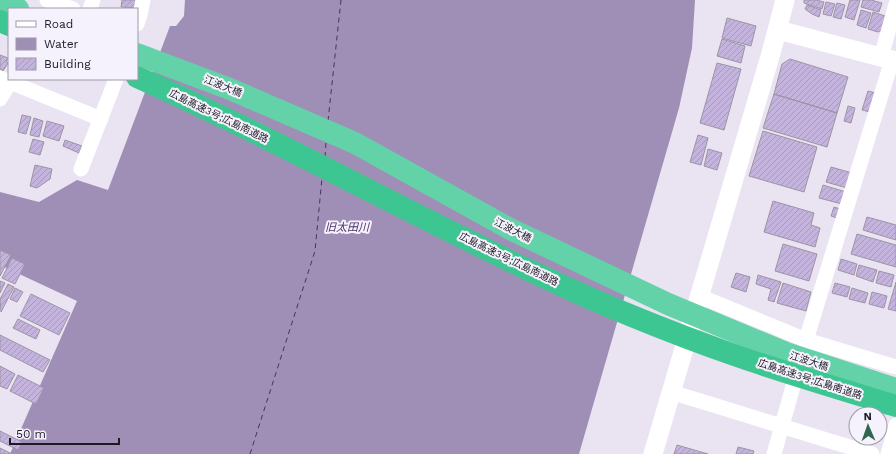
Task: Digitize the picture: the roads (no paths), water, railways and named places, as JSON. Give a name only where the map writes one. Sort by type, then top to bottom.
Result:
[{"type":"highway","points":[[0,2],[15,8]]},
{"type":"highway","name":"江波大橋","points":[[138,54],[230,89],[355,143],[510,229],[668,304],[786,353],[896,389]]},
{"type":"highway","name":"広島高速3号;広島南道路","points":[[138,77],[203,108],[558,284],[642,320],[738,356],[896,406]]},
{"type":"street","points":[[47,0],[70,8]]},
{"type":"street","points":[[138,21],[143,0]]},
{"type":"street","points":[[653,454],[778,30],[785,0]]},
{"type":"street","points":[[774,454],[806,340],[890,60],[896,4]]},
{"type":"street","points":[[778,30],[890,60]]},
{"type":"street","points":[[0,99],[5,80],[101,119]]},
{"type":"street","points":[[82,169],[116,80]]},
{"type":"street","points":[[699,296],[806,340],[896,367]]},
{"type":"street","points":[[671,392],[872,454]]},
{"type":"street","points":[[888,454],[896,425]]},
{"type":"water","name":"旧太田川","points":[[185,0],[695,0],[692,48],[679,108],[579,454],[10,454],[77,301],[0,265],[0,192],[39,202],[77,180],[108,190],[170,26],[176,26],[184,16]]}]
